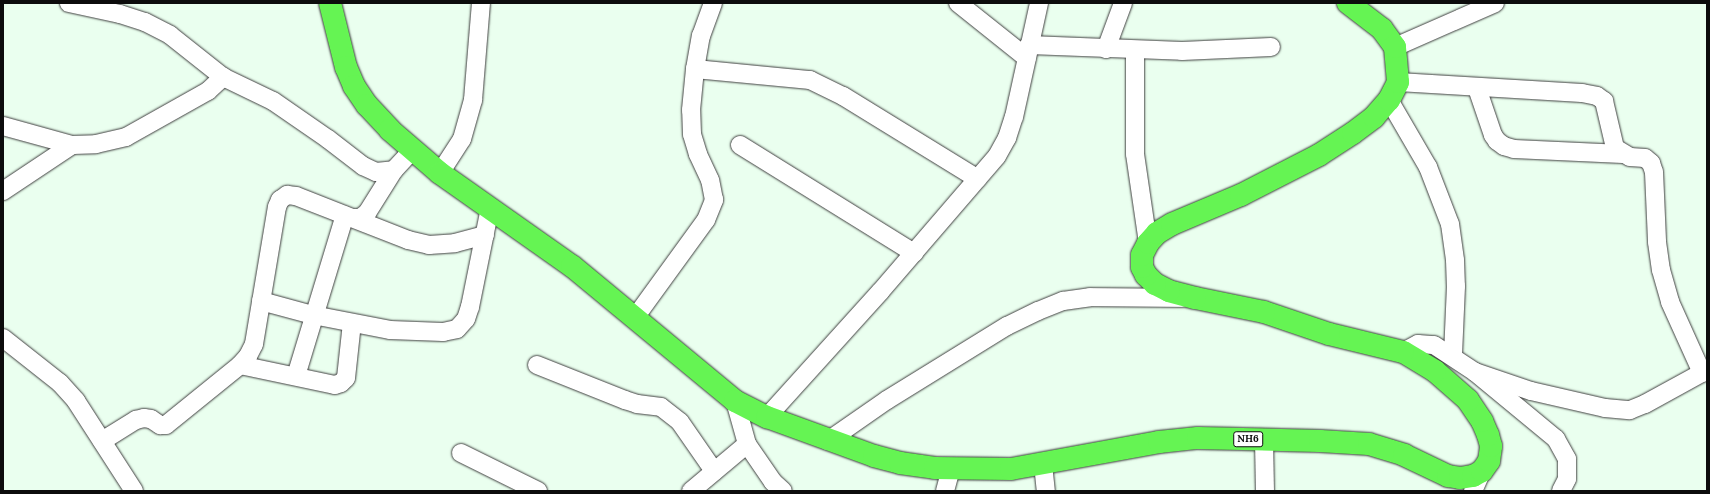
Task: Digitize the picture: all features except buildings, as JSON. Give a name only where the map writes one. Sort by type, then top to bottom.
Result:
[{"type":"highway","name":"NH6","points":[[330,3],[346,67],[354,86],[367,105],[412,151],[440,173],[572,266],[602,290],[634,319],[735,401],[768,417],[828,441],[900,463],[951,468],[1011,469],[1166,442],[1198,438],[1320,441],[1369,444],[1404,455],[1448,476],[1460,478],[1472,476],[1482,471]]},
{"type":"highway","points":[[1348,3],[1382,29],[1395,47],[1393,91],[1374,117],[1353,133],[1319,155],[1241,195],[1172,224],[1157,233],[1148,243],[1142,255],[1142,267],[1146,275],[1155,284],[1164,288],[1195,298],[1264,312],[1329,334],[1403,352],[1435,371],[1468,400],[1482,421],[1488,435],[1490,446],[1489,461],[1482,471]]},
{"type":"street","points":[[69,3],[120,14],[145,22],[170,35],[223,77],[273,101],[328,139],[362,166],[376,172],[394,170]]},
{"type":"street","points":[[440,173],[454,155],[462,138],[474,100],[481,3]]},
{"type":"street","points":[[634,319],[706,220],[714,200],[710,180],[698,154],[692,134],[691,110],[695,69],[701,36],[713,3]]},
{"type":"street","points":[[958,3],[1028,52],[1106,48],[1182,51],[1271,47]]},
{"type":"street","points":[[768,417],[914,253],[997,156],[1007,138],[1014,117],[1039,3]]},
{"type":"street","points":[[1106,48],[1123,3]]},
{"type":"street","points":[[1395,47],[1495,3]]},
{"type":"street","points":[[1135,50],[1135,154],[1148,243]]},
{"type":"street","points":[[695,69],[810,80],[843,96],[978,179]]},
{"type":"street","points":[[3,126],[72,144],[96,144],[126,137],[208,91],[223,77]]},
{"type":"street","points":[[1477,88],[1493,135],[1497,141],[1504,146],[1514,149],[1623,154]]},
{"type":"street","points":[[1453,356],[1456,286],[1455,260],[1450,224],[1428,167],[1393,91],[1477,88],[1582,93],[1598,96],[1604,101],[1615,148],[1630,157],[1645,158],[1651,163],[1654,172],[1657,242],[1661,270],[1670,302],[1704,372],[1646,404],[1630,410],[1605,408],[1531,391],[1475,372]]},
{"type":"street","points":[[3,191],[72,144]]},
{"type":"street","points":[[740,145],[914,253]]},
{"type":"street","points":[[348,216],[360,218],[367,213],[394,170],[412,151]]},
{"type":"street","points":[[102,441],[136,420],[144,418],[151,419],[160,425],[166,425],[240,365],[248,356],[254,344],[277,207],[280,200],[287,195],[296,196],[408,240],[429,245],[455,243],[485,235]]},
{"type":"street","points":[[262,301],[313,315],[390,330],[443,332],[456,329],[466,319],[490,208]]},
{"type":"street","points":[[296,376],[313,315],[348,216]]},
{"type":"street","points":[[828,441],[886,400],[1007,326],[1050,306],[1090,297],[1195,298]]},
{"type":"street","points":[[240,365],[335,385],[341,383],[346,378],[352,323]]},
{"type":"street","points":[[3,338],[60,383],[76,401],[134,491]]},
{"type":"street","points":[[1403,352],[1418,344],[1424,343],[1434,345],[1453,356],[1475,372],[1556,439],[1567,459],[1566,479],[1561,491]]},
{"type":"street","points":[[536,365],[625,400],[637,404],[661,407],[680,422],[714,471]]},
{"type":"street","points":[[735,401],[748,444],[764,469],[782,491]]},
{"type":"street","points":[[1264,440],[1265,491]]},
{"type":"street","points":[[691,491],[748,444]]},
{"type":"street","points":[[461,453],[538,491]]},
{"type":"street","points":[[1043,464],[1046,491]]},
{"type":"street","points":[[945,491],[951,468]]},
{"type":"street","points":[[1473,491],[1482,471]]}]
